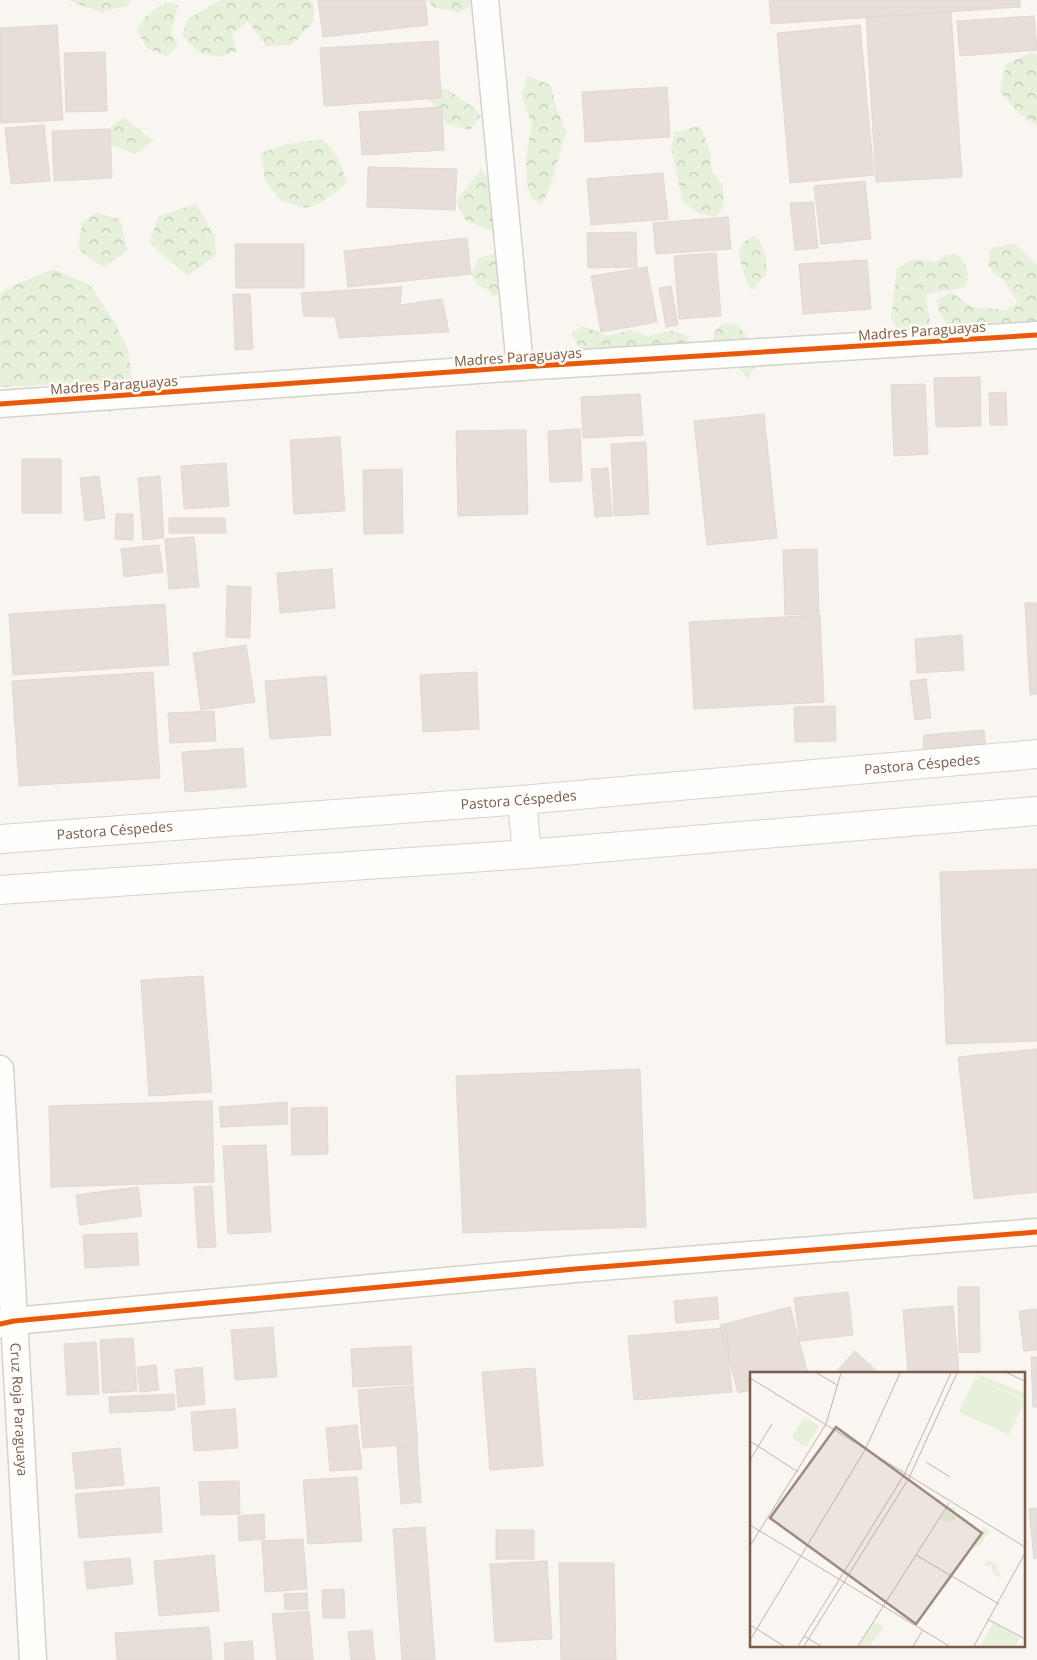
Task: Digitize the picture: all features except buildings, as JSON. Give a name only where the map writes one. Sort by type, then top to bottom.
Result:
[{"type":"main road","name":"Pastora Céspedes","points":[[0,839],[522,800],[1037,754]]},
{"type":"main road","points":[[522,800],[527,854]]},
{"type":"main road","points":[[0,890],[527,854],[1037,812]]},
{"type":"street","points":[[486,0],[520,368]]},
{"type":"street","name":"Madres Paraguayas","points":[[0,404],[1037,335]]},
{"type":"street","name":"Cruz Roja Paraguaya","points":[[0,1069],[7,1323],[33,1660]]},
{"type":"street","points":[[7,1323],[585,1268],[1037,1232]]},
{"type":"green space","points":[[67,0],[131,0],[127,6],[101,12]]},
{"type":"green space","points":[[221,0],[310,0],[314,6],[314,21],[292,45],[266,46],[248,21],[232,34],[237,51],[221,57],[199,53],[182,35],[188,19]]},
{"type":"green space","points":[[427,0],[495,0],[473,5],[460,12],[435,8]]},
{"type":"green space","points":[[166,2],[178,5],[171,33],[178,45],[167,56],[147,48],[137,31],[145,17]]},
{"type":"green space","points":[[1031,53],[1037,55],[1037,126],[1019,113],[1000,92],[1006,64]]},
{"type":"green space","points":[[527,76],[551,85],[555,104],[566,132],[550,188],[541,205],[531,197],[527,184],[526,157],[532,125],[522,96]]},
{"type":"green space","points":[[447,89],[481,115],[470,130],[445,123],[443,116],[429,99],[437,90]]},
{"type":"green space","points":[[124,117],[153,141],[135,154],[103,142],[102,134]]},
{"type":"green space","points":[[700,126],[711,154],[710,165],[714,174],[723,185],[724,206],[716,217],[700,214],[683,202],[671,147],[675,132]]},
{"type":"green space","points":[[323,139],[338,158],[347,183],[321,203],[306,208],[281,201],[265,180],[261,153],[288,144]]},
{"type":"green space","points":[[481,169],[508,203],[495,232],[466,221],[456,201]]},
{"type":"green space","points":[[196,204],[214,235],[216,255],[188,276],[149,243],[159,216]]},
{"type":"green space","points":[[96,213],[120,219],[127,251],[104,268],[78,249],[82,222]]},
{"type":"green space","points":[[753,236],[763,247],[767,272],[752,291],[742,268],[739,254],[742,244]]},
{"type":"green space","points":[[1015,244],[1037,264],[1037,342],[947,325],[938,309],[937,300],[951,292],[972,307],[1006,310],[1018,303],[1005,282],[988,265],[990,251],[993,247]]},
{"type":"green space","points":[[493,254],[500,257],[508,283],[498,294],[492,297],[489,290],[478,285],[471,274],[479,258]]},
{"type":"green space","points":[[957,254],[968,273],[965,287],[926,295],[930,322],[922,335],[898,331],[891,318],[897,268],[914,259],[936,262],[944,255]]},
{"type":"green space","points":[[53,269],[89,284],[114,321],[128,350],[134,395],[110,412],[87,407],[45,385],[0,387],[0,295],[8,288]]},
{"type":"green space","points":[[734,323],[747,336],[755,352],[755,368],[748,378],[713,339],[716,330],[721,325]]},
{"type":"green space","points":[[582,326],[608,336],[630,330],[648,336],[671,331],[685,334],[696,351],[664,372],[650,375],[591,367],[571,334]]},
{"type":"cycle path","points":[[0,404],[520,367],[1037,335]]},
{"type":"cycle path","points":[[0,1324],[14,1321],[575,1269],[1037,1232]]}]
